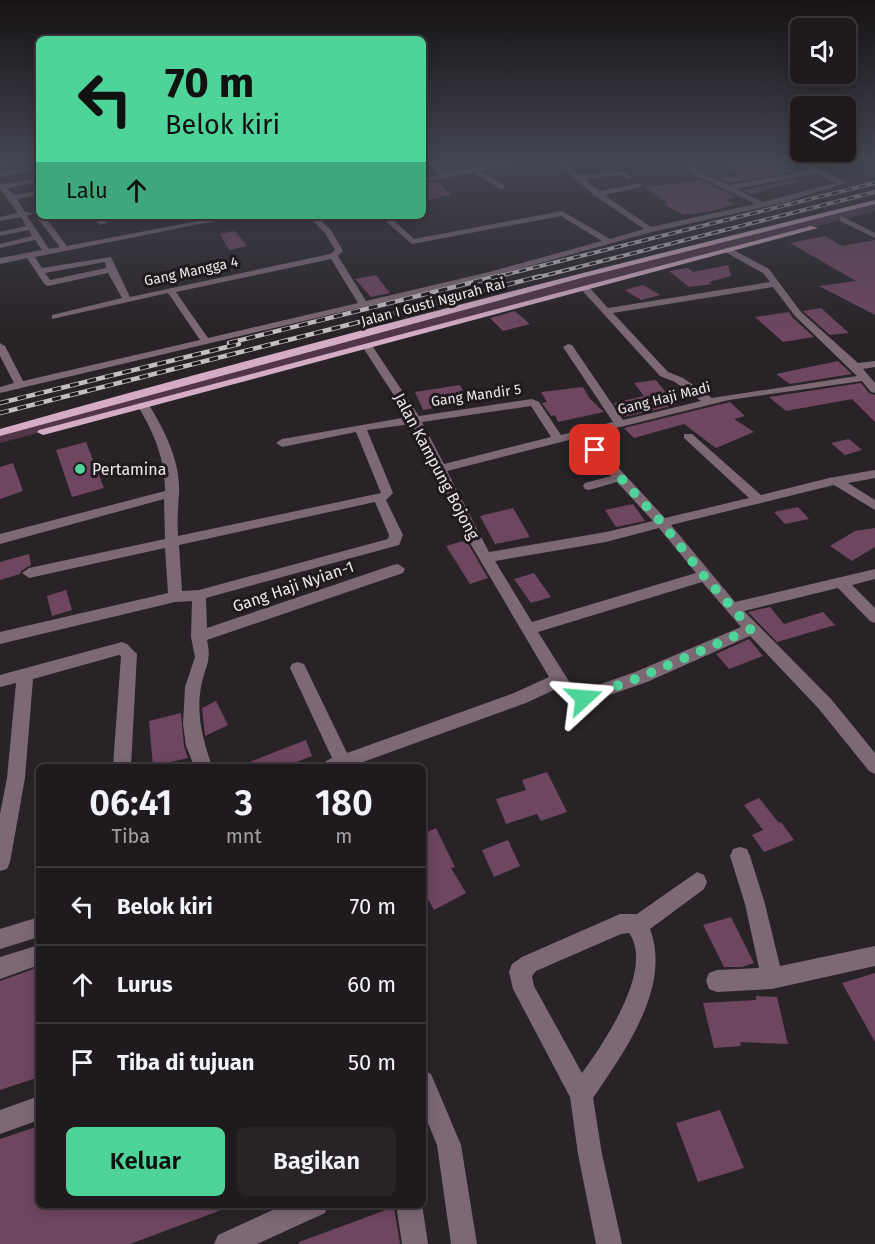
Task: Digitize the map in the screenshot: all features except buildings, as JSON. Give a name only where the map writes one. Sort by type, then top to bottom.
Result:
[{"type":"main road","name":"Jalan I Gusti Ngurah Rai","points":[[0,443],[108,402],[582,275],[815,217]]},
{"type":"main road","points":[[839,217],[843,219]]},
{"type":"main road","name":"Jalan I Gusti Ngurah Rai","points":[[0,433],[143,405],[852,217]]},
{"type":"main road","points":[[582,275],[585,288]]},
{"type":"street","points":[[0,219],[23,217]]},
{"type":"street","points":[[24,217],[47,252]]},
{"type":"street","points":[[387,219],[412,242],[541,217]]},
{"type":"street","points":[[569,217],[608,241]]},
{"type":"street","points":[[631,217],[650,230]]},
{"type":"street","points":[[0,390],[500,271],[650,230],[708,217]]},
{"type":"street","points":[[43,219],[65,248]]},
{"type":"street","points":[[99,219],[103,223]]},
{"type":"street","points":[[0,261],[220,219]]},
{"type":"street","points":[[315,219],[335,242],[339,251],[333,256],[364,304]]},
{"type":"street","points":[[843,219],[871,234]]},
{"type":"street","points":[[0,234],[30,227]]},
{"type":"street","points":[[0,246],[38,237]]},
{"type":"street","points":[[103,241],[111,270],[127,299]]},
{"type":"street","points":[[728,250],[766,271],[802,318],[855,367],[875,390]]},
{"type":"street","points":[[29,255],[48,283],[111,270]]},
{"type":"street","name":"Gang Mangga 4","points":[[55,317],[127,299],[333,256]]},
{"type":"street","points":[[39,271],[108,259]]},
{"type":"street","points":[[607,311],[776,284]]},
{"type":"street","points":[[585,288],[664,374],[679,380],[710,402]]},
{"type":"street","points":[[170,290],[205,340]]},
{"type":"street","points":[[0,346],[20,385]]},
{"type":"street","name":"Jalan Kampung Bojong","points":[[367,346],[415,419],[438,469],[487,557],[606,537],[758,499],[875,474]]},
{"type":"street","points":[[568,347],[620,424]]},
{"type":"street","points":[[855,367],[875,364]]},
{"type":"street","name":"Gang Haji Madi","points":[[438,469],[710,402],[864,378]]},
{"type":"street","name":"Gang Mandir 5","points":[[415,419],[532,402],[557,438]]},
{"type":"street","points":[[143,405],[157,427],[170,465],[173,493],[170,506],[176,597]]},
{"type":"street","points":[[282,443],[415,419]]},
{"type":"street","points":[[29,573],[385,496],[387,493],[360,428]]},
{"type":"street","points":[[579,433],[661,522],[704,576],[751,629],[825,704],[875,766]]},
{"type":"street","points":[[688,436],[758,499]]},
{"type":"street","points":[[589,486],[620,477]]},
{"type":"street","points":[[837,482],[875,506]]},
{"type":"street","points":[[0,539],[173,493]]},
{"type":"street","points":[[0,638],[176,597],[199,595],[390,544],[396,539],[396,535],[379,498]]},
{"type":"street","points":[[487,557],[559,681],[574,698],[584,698],[641,677],[751,629]]},
{"type":"street","name":"Gang Haji Nyian-1","points":[[199,637],[398,569]]},
{"type":"street","points":[[732,608],[875,574]]},
{"type":"street","points":[[529,629],[704,576]]},
{"type":"street","points":[[841,582],[875,617]]},
{"type":"street","points":[[199,595],[199,637],[203,657],[193,687],[191,724],[195,746],[202,764]]},
{"type":"street","points":[[0,681],[122,648],[126,650],[129,654],[122,764]]},
{"type":"street","points":[[298,668],[338,764],[559,681]]},
{"type":"street","points":[[0,862],[16,777],[25,675]]},
{"type":"street","points":[[740,856],[755,904],[772,978]]},
{"type":"street","points":[[637,926],[697,882]]},
{"type":"street","points":[[581,1095],[622,1034],[643,980],[645,943],[637,926],[628,922],[529,964],[520,972],[525,989],[581,1095],[590,1154],[609,1244]]},
{"type":"street","points":[[0,939],[36,928]]},
{"type":"street","points":[[0,968],[36,956]]},
{"type":"street","points":[[717,981],[772,978],[875,956]]},
{"type":"street","points":[[426,1089],[449,1145],[464,1244]]},
{"type":"street","points":[[0,1122],[36,1109]]},
{"type":"street","points":[[227,1244],[307,1208]]},
{"type":"street","points":[[410,1208],[415,1244]]},
{"type":"shaded area","points":[[815,217],[852,217],[0,443],[0,433],[582,275]]},
{"type":"railway","points":[[492,278],[738,217]]},
{"type":"railway","points":[[535,278],[776,217]]},
{"type":"railway","points":[[229,343],[498,276]]},
{"type":"railway","points":[[0,413],[541,276]]},
{"type":"railway","points":[[0,403],[239,344]]},
{"type":"place","name":"Pertamina","points":[[80,469]]},
{"type":"route","points":[[584,698],[641,677],[751,629],[704,576],[661,522],[595,450]]}]
